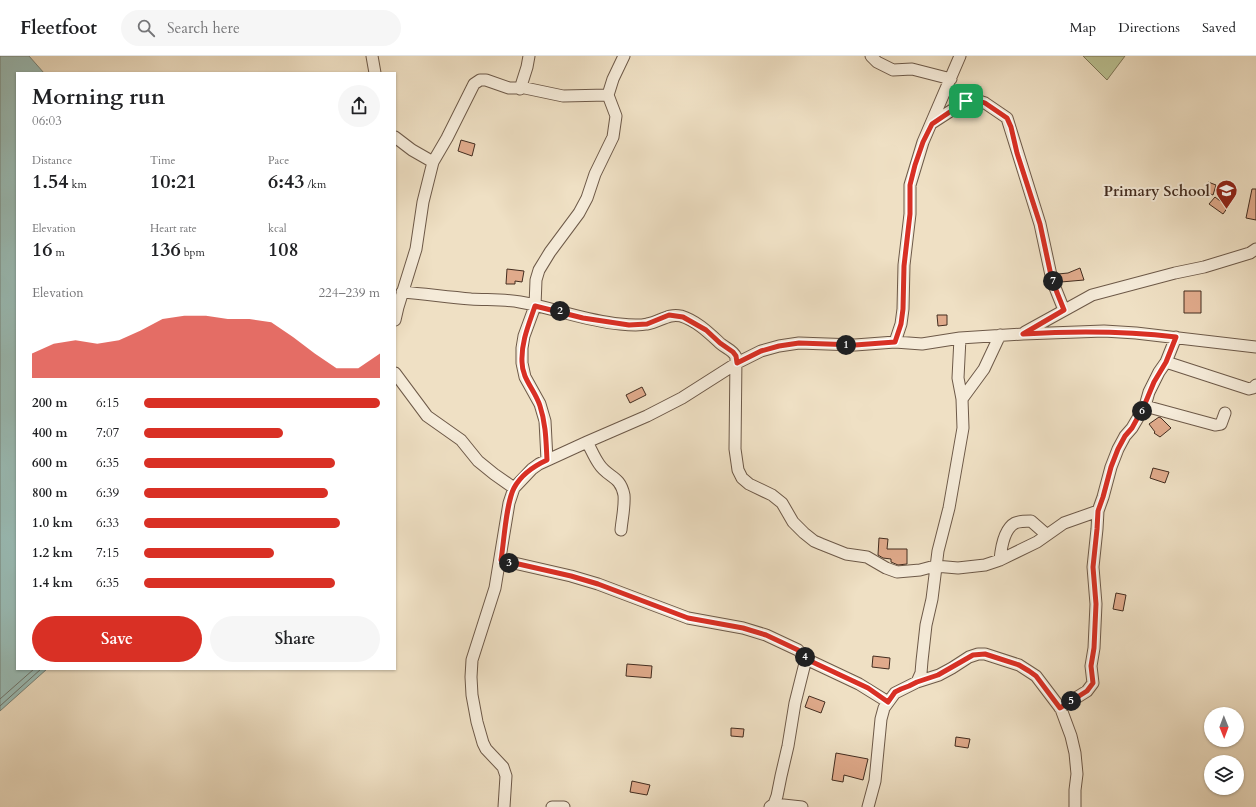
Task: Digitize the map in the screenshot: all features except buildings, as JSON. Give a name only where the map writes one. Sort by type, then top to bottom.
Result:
[{"type":"street","points":[[372,56],[375,72]]},
{"type":"street","points":[[520,89],[529,56]]},
{"type":"street","points":[[547,460],[545,421],[540,404],[525,377],[522,363],[524,336],[535,306],[536,280],[539,270],[550,252],[579,213],[587,198],[595,174],[613,137],[616,116],[608,95],[613,79],[624,56]]},
{"type":"street","points":[[871,56],[877,62],[889,68],[912,69],[951,79]]},
{"type":"street","points":[[895,342],[901,324],[903,309],[904,266],[910,214],[910,185],[923,142],[960,56]]},
{"type":"street","points":[[396,316],[416,249],[433,162],[447,138],[475,82],[486,80],[509,88],[572,96],[608,95]]},
{"type":"street","points":[[932,124],[966,101],[976,100],[985,103],[1007,118],[1040,224],[1052,280],[1064,310]]},
{"type":"street","points":[[396,138],[412,150],[433,162]]},
{"type":"street","points":[[1023,334],[1092,295],[1175,272],[1204,267],[1250,253],[1256,249]]},
{"type":"street","points":[[402,292],[471,299],[511,300],[583,318],[629,325],[647,324],[669,315],[683,317],[706,330],[736,356],[735,449],[738,470],[742,478],[749,484],[772,495],[782,503],[793,522],[804,533],[821,544],[846,554],[867,557],[886,568],[897,572],[920,570],[935,566],[958,568],[985,565],[1000,560],[1037,542],[1064,523],[1098,511]]},
{"type":"street","points":[[504,807],[506,776],[503,767],[486,749],[476,722],[472,695],[472,660],[495,588],[501,560],[509,503],[514,488],[532,469],[547,460],[624,427],[663,408],[737,363],[761,351],[779,346],[799,343],[855,345],[895,342],[922,344],[960,338],[1000,335],[1104,332],[1136,333],[1256,347]]},
{"type":"street","points":[[962,399],[984,369],[1000,335]]},
{"type":"street","points":[[1060,708],[1087,691],[1093,683],[1091,666],[1094,648],[1096,604],[1093,567],[1098,511],[1118,449],[1144,406],[1154,382],[1166,362],[1176,337]]},
{"type":"street","points":[[917,682],[921,673],[924,639],[932,599],[935,566],[950,501],[963,428],[962,399],[958,378],[960,338]]},
{"type":"street","points":[[1166,362],[1249,389],[1256,385]]},
{"type":"street","points":[[396,374],[427,416],[461,440],[478,461],[514,488]]},
{"type":"street","points":[[1144,406],[1215,424],[1221,424],[1225,413]]},
{"type":"street","points":[[587,442],[599,464],[619,482],[621,487],[624,497],[621,530]]},
{"type":"street","points":[[1000,560],[1008,530],[1017,522],[1031,521],[1047,535]]},
{"type":"street","points":[[501,560],[571,576],[598,584],[688,618],[753,630],[798,650],[806,659],[864,686],[888,702]]},
{"type":"street","points":[[868,807],[875,781],[880,719],[884,708],[895,692],[917,682],[938,675],[973,655],[985,654],[1019,665],[1036,676],[1060,708],[1076,753],[1077,774],[1075,807]]},
{"type":"street","points":[[802,807],[772,805],[777,796],[780,776],[786,760],[795,703],[806,659]]},
{"type":"street","points":[[552,807],[564,807]]},
{"type":"green space","points":[[1083,56],[1125,56],[1107,80]]},
{"type":"water","points":[[0,56],[29,56],[43,72],[16,72],[16,670],[46,670],[0,711]]},
{"type":"place","name":"Primary School","points":[[1226,210]]},
{"type":"route","points":[[976,100],[985,103],[1007,118],[1034,202],[1052,280],[1064,310],[1023,334],[1104,332],[1136,333],[1176,337],[1166,362],[1149,392],[1144,406],[1118,449],[1098,511],[1093,567],[1096,613],[1094,622],[1094,648],[1091,666],[1093,681],[1092,685],[1087,691],[1060,708],[1036,676],[1029,671],[1019,665],[1005,660],[985,654],[978,654],[969,657],[938,675],[917,682],[895,692],[888,702],[868,688],[835,671],[806,659],[798,650],[753,630],[719,625],[688,618],[598,584],[571,576],[537,570],[501,560],[509,503],[514,488],[532,469],[547,460],[545,421],[540,404],[525,377],[522,363],[524,336],[535,306],[552,309],[573,316],[629,325],[647,324],[669,315],[683,317],[706,330],[720,343],[731,350],[736,356],[737,363],[761,351],[799,343],[855,345],[895,342],[901,324],[903,309],[904,266],[910,214],[910,185],[915,165],[923,142],[932,124],[966,101],[976,100]]}]
